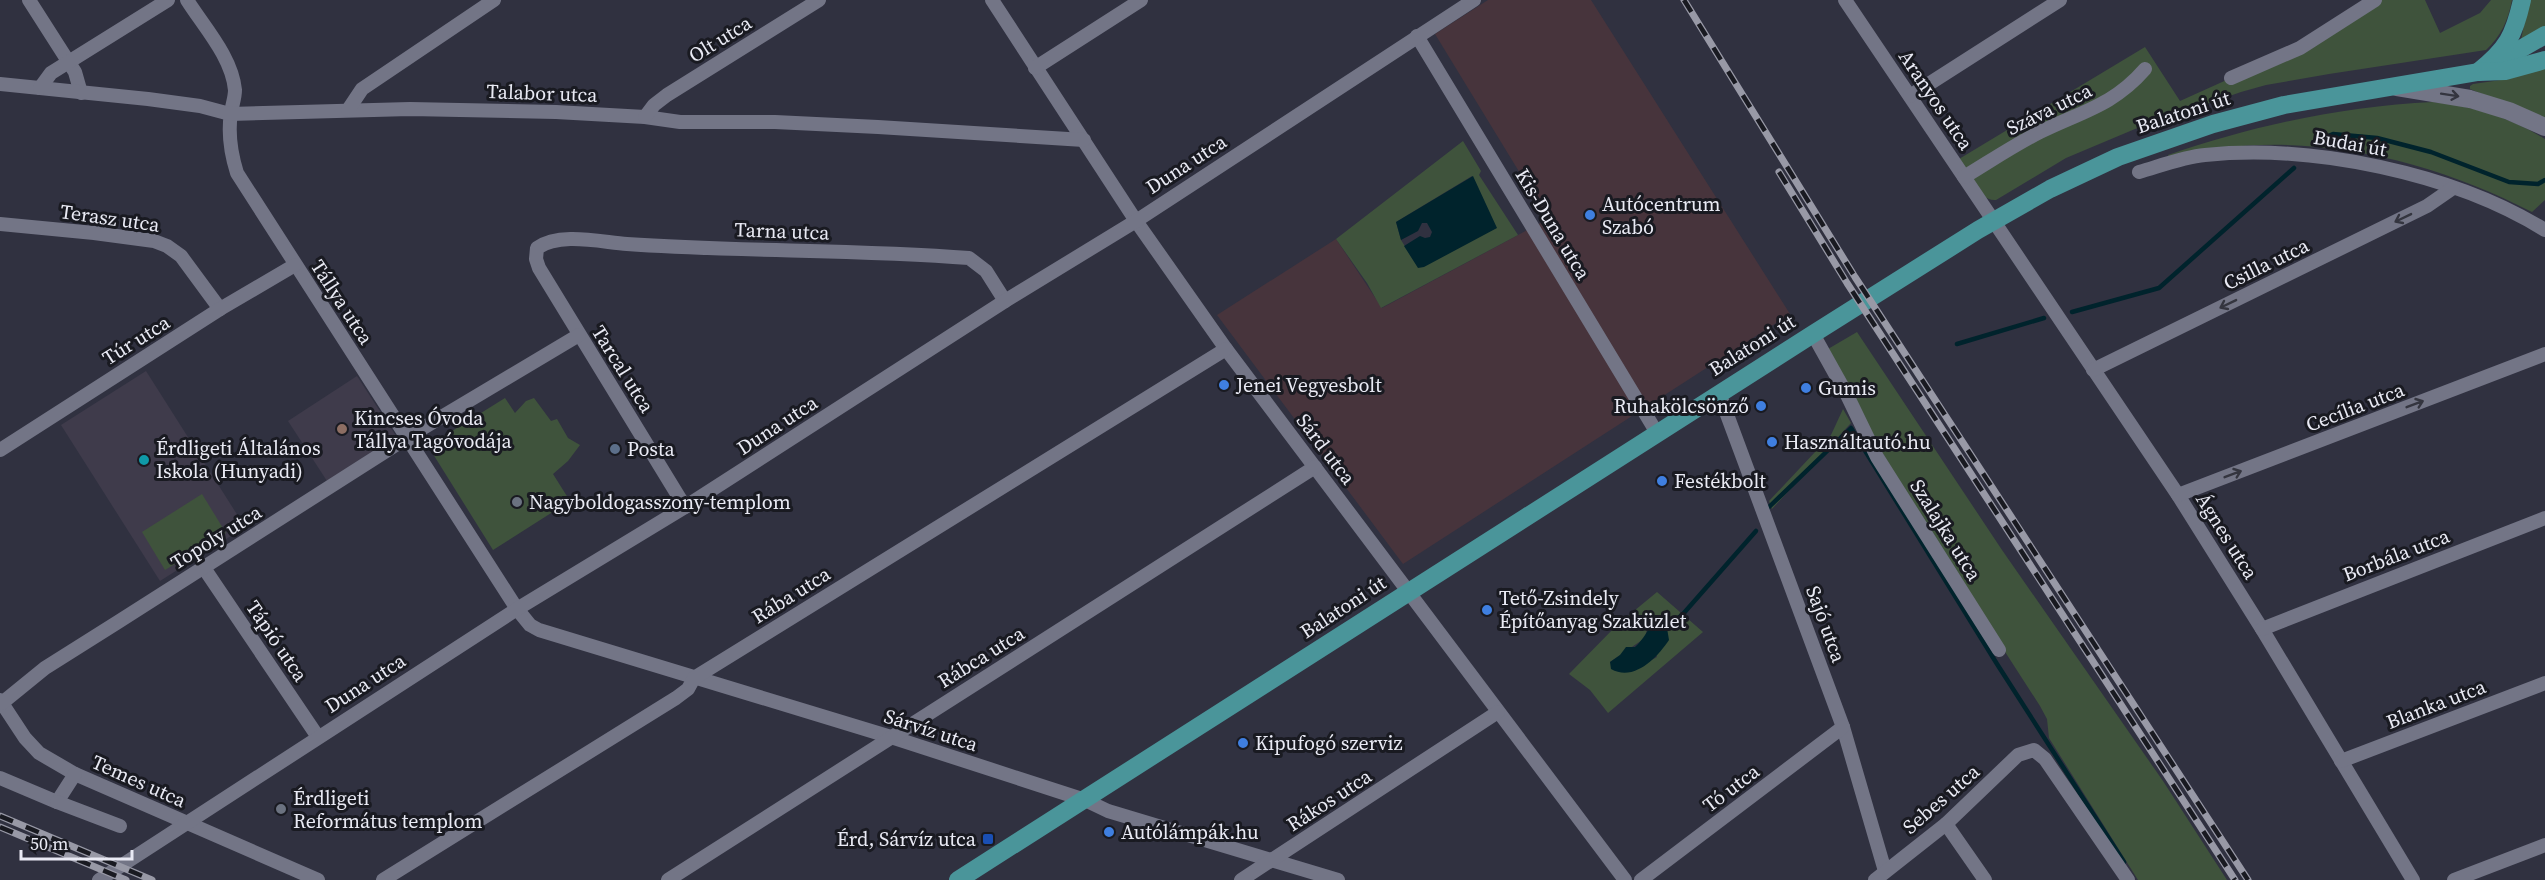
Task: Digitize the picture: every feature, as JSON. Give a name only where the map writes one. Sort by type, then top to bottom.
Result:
[{"type":"main road","points":[[2478,72],[2499,55],[2507,44],[2517,23],[2522,0]]},
{"type":"main road","points":[[2478,72],[2523,50],[2545,36]]},
{"type":"main road","name":"Balatoni út","points":[[958,880],[1719,393],[1993,221],[2050,189],[2118,157],[2213,124],[2284,105],[2478,72],[2505,71],[2545,60]]},
{"type":"main road","points":[[2392,86],[2470,99],[2509,111],[2545,127]]},
{"type":"street","points":[[28,0],[75,72],[81,93]]},
{"type":"street","points":[[40,88],[51,73],[68,61],[168,0]]},
{"type":"street","name":"Tállya utca","points":[[187,0],[226,61],[233,77],[235,93],[230,114],[231,142],[237,173],[517,609]]},
{"type":"street","points":[[348,110],[362,89],[494,0]]},
{"type":"street","name":"Olt utca","points":[[645,117],[654,105],[667,95],[819,0]]},
{"type":"street","name":"Sárd utca","points":[[992,0],[1136,221],[1226,350],[1625,880]]},
{"type":"street","points":[[1035,68],[1141,0]]},
{"type":"street","name":"Duna utca","points":[[99,880],[517,609],[685,507],[1005,301],[1136,221],[1474,0]]},
{"type":"street","name":"Aranyos utca","points":[[1845,0],[1993,221]]},
{"type":"street","points":[[1910,96],[2060,0]]},
{"type":"street","points":[[2231,78],[2300,48],[2375,0]]},
{"type":"street","name":"Kis-Duna utca","points":[[1417,36],[1657,433]]},
{"type":"street","name":"Száva utca","points":[[1964,177],[2040,132],[2101,106],[2133,82],[2145,69]]},
{"type":"street","name":"Talabor utca","points":[[0,84],[200,106],[230,114],[348,110],[533,112],[645,117],[680,122],[775,122],[866,126],[1084,141]]},
{"type":"street","name":"Budai út","points":[[2139,172],[2206,155],[2291,153],[2367,164],[2453,188],[2511,211],[2545,230]]},
{"type":"street","name":"Csilla utca","points":[[2093,370],[2427,206],[2453,188]]},
{"type":"street","name":"Ágnes utca","points":[[1993,221],[2178,495],[2262,629],[2413,880]]},
{"type":"street","name":"Terasz utca","points":[[0,224],[94,233],[154,241],[167,246],[186,262],[220,309]]},
{"type":"street","name":"Tarna utca","points":[[537,248],[544,243],[568,240],[674,247],[969,258],[986,271],[1005,301]]},
{"type":"street","name":"Tarcal utca","points":[[537,248],[536,259],[539,268],[685,507]]},
{"type":"street","name":"Túr utca","points":[[0,450],[220,309],[295,266]]},
{"type":"street","name":"Topoly utca","points":[[1,701],[45,669],[408,437],[579,334]]},
{"type":"street","name":"Szalajka utca","points":[[1813,334],[1847,395],[1876,457],[1999,650]]},
{"type":"street","name":"Rába utca","points":[[383,880],[676,698],[688,688],[694,678],[1226,350]]},
{"type":"street","name":"Cecília utca","points":[[2178,495],[2539,356]]},
{"type":"street","name":"Sajó utca","points":[[1719,393],[1844,727],[1880,876]]},
{"type":"street","name":"Rábca utca","points":[[668,880],[1315,467]]},
{"type":"street","name":"Borbála utca","points":[[2262,629],[2545,518]]},
{"type":"street","name":"Tápió utca","points":[[204,568],[318,737]]},
{"type":"street","name":"Sárvíz utca","points":[[517,609],[530,625],[539,630],[891,737],[1085,800],[1108,811],[1338,880]]},
{"type":"street","name":"Blanka utca","points":[[2341,761],[2545,683]]},
{"type":"street","name":"Temes utca","points":[[1,701],[25,738],[39,753],[75,774],[318,880]]},
{"type":"street","name":"Rákos utca","points":[[1241,880],[1498,712]]},
{"type":"street","name":"Tó utca","points":[[1641,880],[1844,727]]},
{"type":"street","name":"Sebes utca","points":[[1880,876],[1946,824],[2018,756],[2034,750],[2044,759],[2128,880]]},
{"type":"street","name":"Temes utca","points":[[57,802],[75,774]]},
{"type":"street","points":[[0,778],[120,826]]},
{"type":"street","points":[[1946,824],[1985,880]]},
{"type":"street","points":[[2454,880],[2545,845]]},
{"type":"shaded area","points":[[1488,0],[1591,0],[1790,314],[1403,564],[1217,315],[1336,239],[1382,308],[1548,219],[1435,34]]},
{"type":"shaded area","points":[[146,371],[245,527],[160,581],[61,425]]},
{"type":"shaded area","name":"Kincses Óvoda Tállya Tagóvodája","points":[[357,376],[396,436],[327,481],[288,421]]},
{"type":"green space","points":[[2375,0],[2425,0],[2440,33],[2480,13],[2491,0],[2512,0],[2503,28],[2486,50],[2329,74],[2266,85],[2241,92],[2135,129],[2066,158],[1996,200],[1984,196],[1979,191],[1959,159],[2145,47],[2180,101],[2231,78]]},
{"type":"green space","points":[[2529,0],[2545,0],[2545,27],[2521,40]]},
{"type":"green space","points":[[2545,66],[2545,120],[2470,89],[2473,84],[2508,79]]},
{"type":"green space","points":[[2433,102],[2491,114],[2545,139],[2545,200],[2532,212],[2490,192],[2401,161],[2308,146],[2262,145],[2215,149],[2169,158],[2168,155],[2232,135],[2299,119],[2366,108]]},
{"type":"green space","points":[[1463,141],[1481,171],[1479,175],[1518,235],[1381,308],[1367,283],[1336,239]],"holes":[[[1472,176],[1496,228],[1418,267],[1401,240],[1396,222]]]},
{"type":"green space","points":[[1857,332],[2002,550],[2163,781],[2227,880],[2138,880],[2049,738],[2047,719],[2040,706],[1928,530],[1851,395],[1828,349]]},
{"type":"green space","points":[[505,398],[515,413],[526,401],[534,398],[551,421],[557,419],[568,438],[580,445],[568,461],[553,474],[570,501],[493,550],[428,446]]},
{"type":"green space","points":[[1843,409],[1851,423],[1772,509],[1769,501],[1831,435]]},
{"type":"green space","points":[[202,494],[226,533],[165,570],[142,532]]},
{"type":"green space","points":[[1657,592],[1703,632],[1608,713],[1590,690],[1569,674],[1617,625]],"holes":[[[1647,629],[1657,657],[1630,672],[1610,662],[1645,638]]]},
{"type":"water","points":[[1473,176],[1497,228],[1424,267],[1418,268],[1404,246],[1420,236],[1430,237],[1432,232],[1427,223],[1422,223],[1418,231],[1401,240],[1396,222]]},
{"type":"water","points":[[1655,621],[1667,628],[1669,640],[1658,654],[1636,670],[1620,672],[1611,669],[1610,662],[1626,647],[1635,647]]},
{"type":"waterway","points":[[2324,138],[2333,134],[2377,138],[2431,152],[2509,182],[2538,184],[2545,180]]},
{"type":"waterway","points":[[2072,312],[2159,288],[2294,168]]},
{"type":"waterway","points":[[1957,344],[2044,318]]},
{"type":"waterway","points":[[1768,508],[1851,428],[1997,664],[2124,862]]},
{"type":"waterway","points":[[1667,628],[1683,614],[1756,531]]},
{"type":"railway","points":[[1684,0],[1855,277],[2248,880]]},
{"type":"railway","points":[[1779,172],[1847,283],[2235,880]]},
{"type":"railway","points":[[0,816],[152,880]]},
{"type":"railway","points":[[0,827],[126,880]]},
{"type":"place","name":"Autócentrum Szabó","points":[[1590,215]]},
{"type":"place","name":"Jenei Vegyesbolt","points":[[1224,385]]},
{"type":"place","name":"Gumis","points":[[1806,388]]},
{"type":"place","name":"Ruhakölcsönző","points":[[1761,406]]},
{"type":"place","name":"Kincses Óvoda Tállya Tagóvodája","points":[[342,429]]},
{"type":"place","name":"Használtautó.hu","points":[[1772,442]]},
{"type":"place","name":"Posta","points":[[615,449]]},
{"type":"place","name":"Érdligeti Általános Iskola (Hunyadi)","points":[[144,460]]},
{"type":"place","name":"Festékbolt","points":[[1662,481]]},
{"type":"place","name":"Nagyboldogasszony-templom","points":[[517,502]]},
{"type":"place","name":"Tető-Zsindely Építőanyag Szaküzlet","points":[[1487,610]]},
{"type":"place","name":"Kipufogó szerviz","points":[[1243,743]]},
{"type":"place","name":"Érdligeti Református templom","points":[[281,809]]},
{"type":"place","name":"Autólámpák.hu","points":[[1109,832]]},
{"type":"place","name":"Érd, Sárvíz utca","points":[[988,839]]}]
